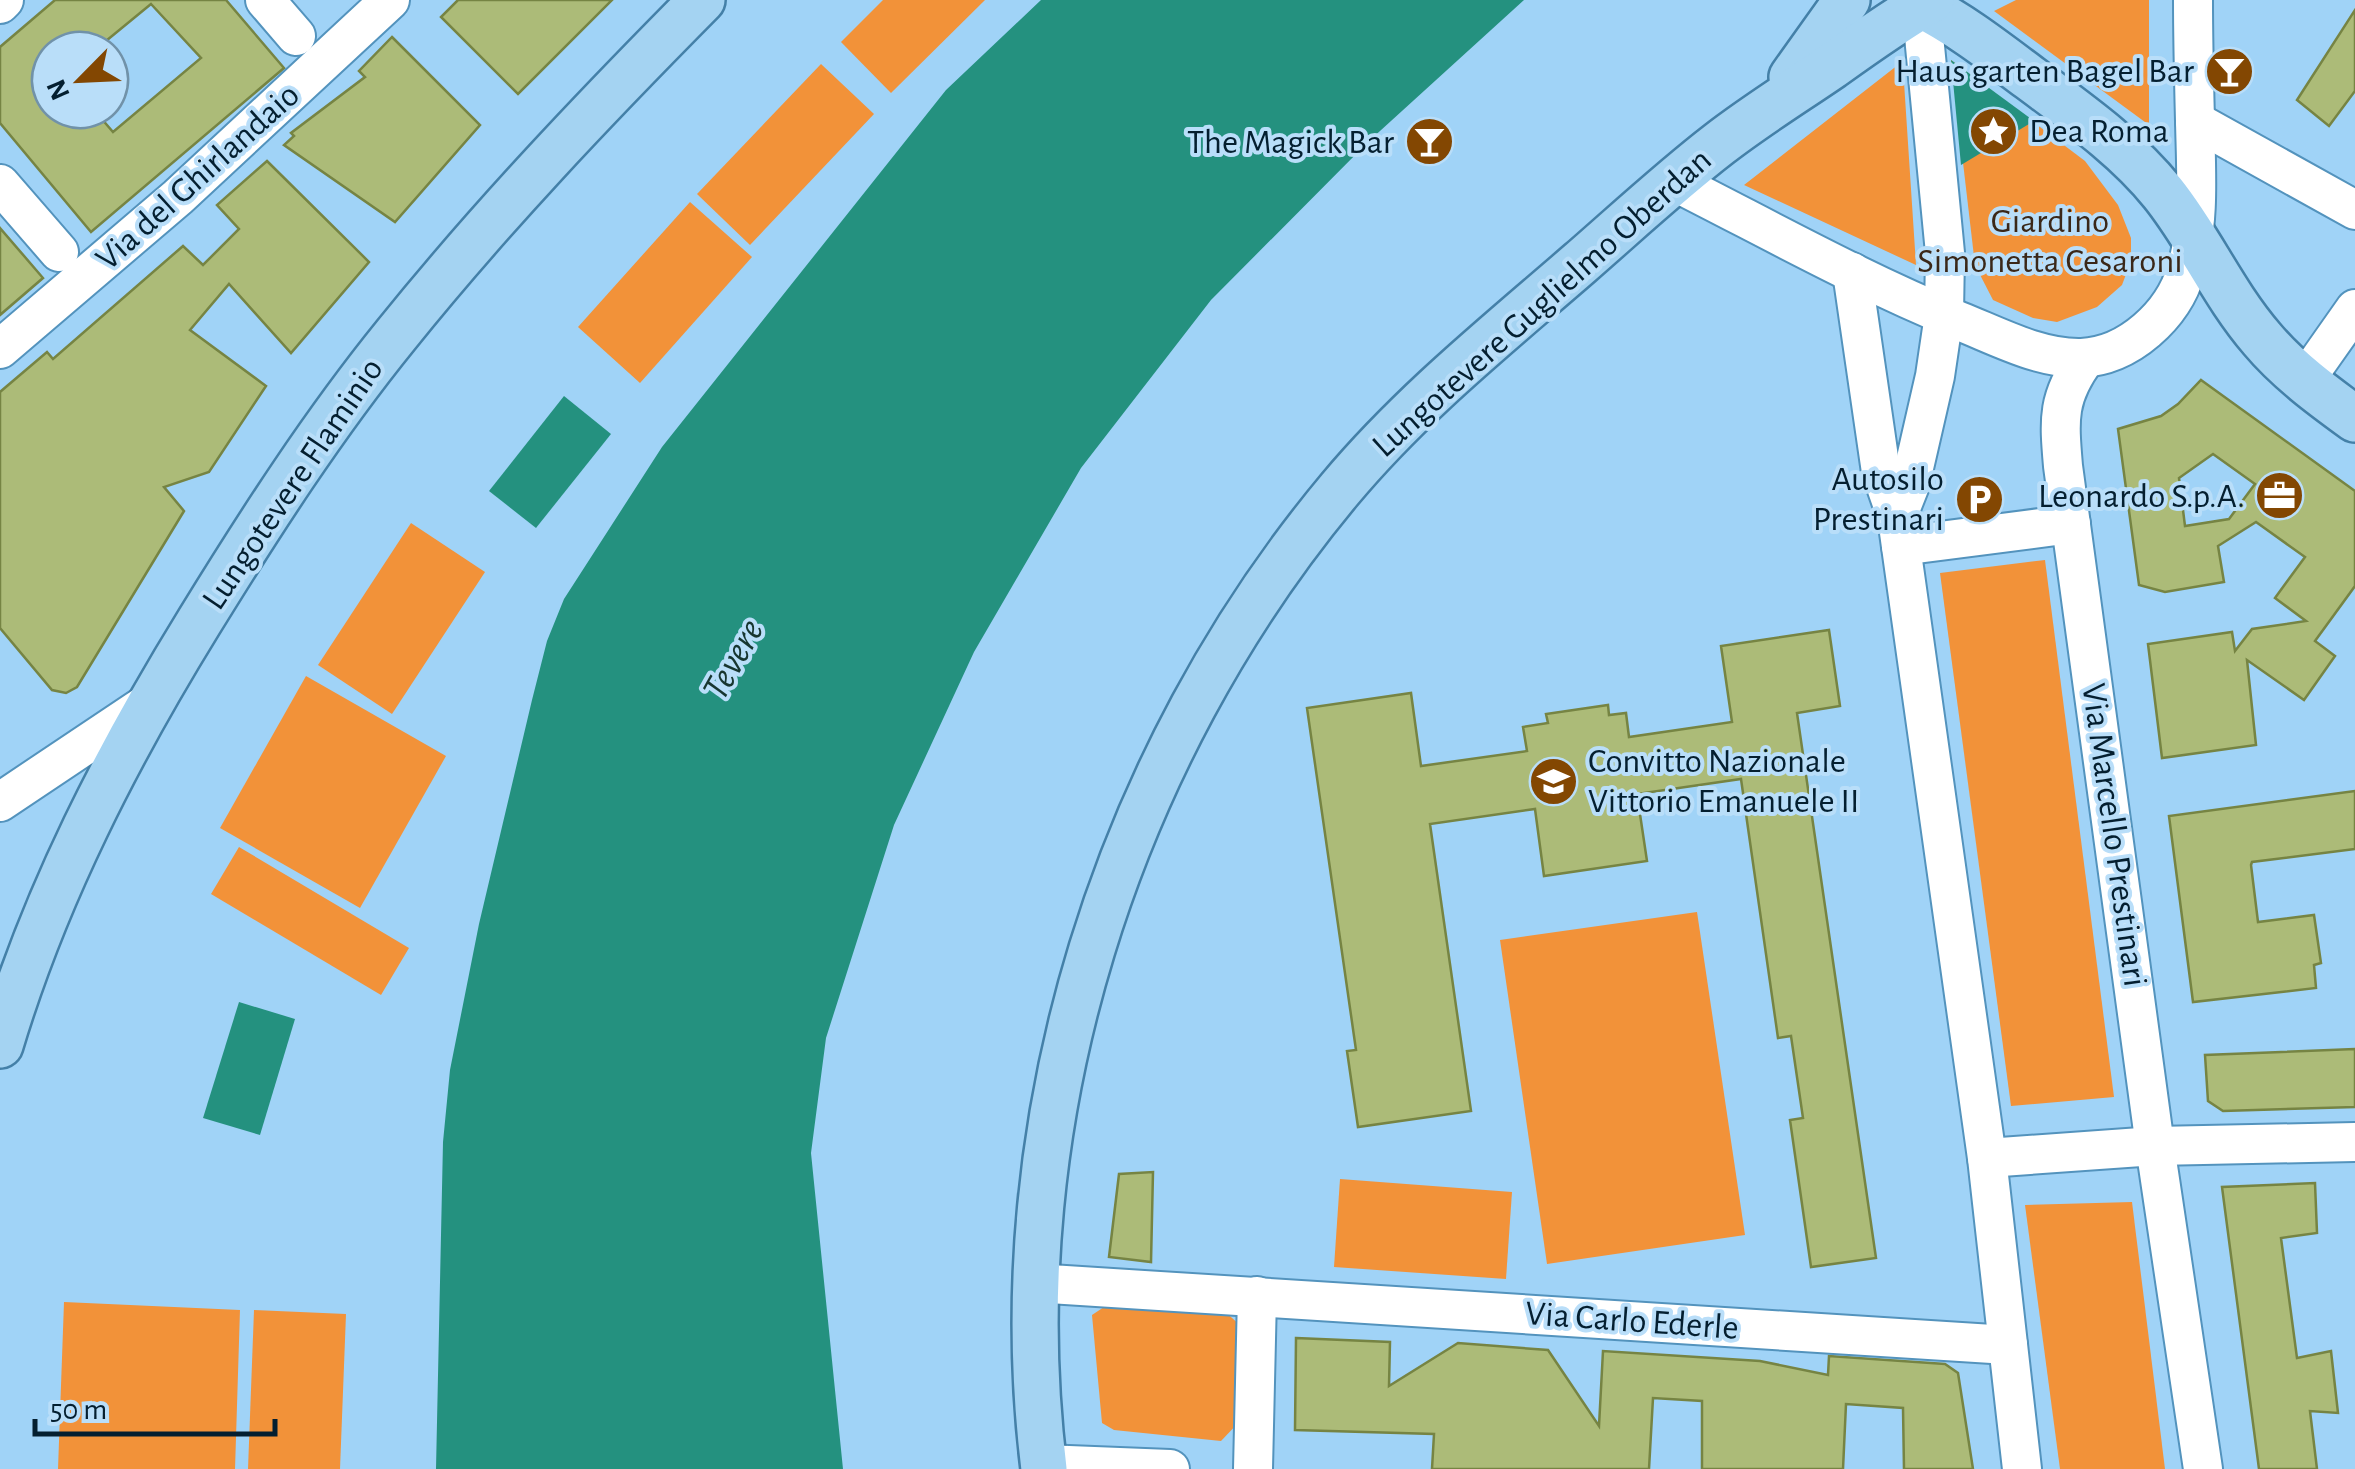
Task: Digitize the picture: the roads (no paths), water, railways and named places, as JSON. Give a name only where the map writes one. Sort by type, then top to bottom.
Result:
[{"type":"main road","name":"Lungotevere Flaminio","points":[[0,1045],[68,866],[151,701],[283,491],[395,336],[548,158],[702,0]]},
{"type":"main road","points":[[1766,110],[1848,0]]},
{"type":"main road","points":[[1923,2],[2118,146],[2157,185],[2252,327],[2305,380],[2355,418]]},
{"type":"main road","name":"Lungotevere Guglielmo Oberdan","points":[[1043,1467],[1034,1364],[1034,1283],[1049,1130],[1075,1005],[1099,921],[1134,835],[1186,722],[1256,601],[1340,489],[1415,408],[1674,181],[1766,110],[1923,2]]},
{"type":"street","points":[[265,0],[296,36]]},
{"type":"street","name":"Via del Ghirlandaio","points":[[0,349],[178,197],[390,0]]},
{"type":"street","points":[[1674,181],[1944,315],[2022,346],[2061,357],[2086,358],[2129,342],[2165,312],[2180,287],[2194,236],[2192,0]]},
{"type":"street","points":[[1899,532],[1936,376],[1944,315],[1945,253],[1923,2]]},
{"type":"street","points":[[2195,121],[2355,210]]},
{"type":"street","points":[[0,184],[58,252]]},
{"type":"street","points":[[1852,272],[1883,481],[1899,532],[1986,1158],[2022,1469]]},
{"type":"street","points":[[2305,380],[2355,308]]},
{"type":"street","name":"Via Marcello Prestinari","points":[[2086,358],[2066,388],[2060,406],[2062,450],[2155,1146],[2203,1469]]},
{"type":"street","points":[[1899,532],[2071,524]]},
{"type":"street","points":[[0,802],[151,701]]},
{"type":"street","points":[[1986,1158],[2155,1146],[2355,1142]]},
{"type":"street","name":"Via Carlo Ederle","points":[[1034,1283],[2008,1346]]},
{"type":"street","points":[[1253,1469],[1257,1296]]},
{"type":"street","points":[[1043,1467],[1170,1469]]},
{"type":"water","name":"Tevere","points":[[1041,0],[1524,0],[1369,141],[1211,300],[1081,468],[974,652],[894,825],[826,1038],[811,1153],[843,1469],[436,1469],[443,1142],[450,1070],[479,924],[532,700],[547,641],[564,599],[662,447],[946,90]]},
{"type":"water","points":[[1951,60],[2034,121],[1961,165]]},
{"type":"water","points":[[564,396],[611,434],[536,528],[489,491]]},
{"type":"water","points":[[239,1002],[295,1019],[260,1135],[203,1118]]},
{"type":"place","name":"Haus garten Bagel Bar","points":[[2229,71]]},
{"type":"place","name":"Dea Roma","points":[[1994,131]]},
{"type":"place","name":"The Magick Bar","points":[[1429,142]]},
{"type":"place","name":"Leonardo S.p.A.","points":[[2280,496]]},
{"type":"place","name":"Autosilo Prestinari","points":[[1979,499]]},
{"type":"place","name":"Convitto Nazionale Vittorio Emanuele II","points":[[1553,781]]},
{"type":"park label","name":"Giardino Simonetta Cesaroni","points":[[2050,241]]}]
